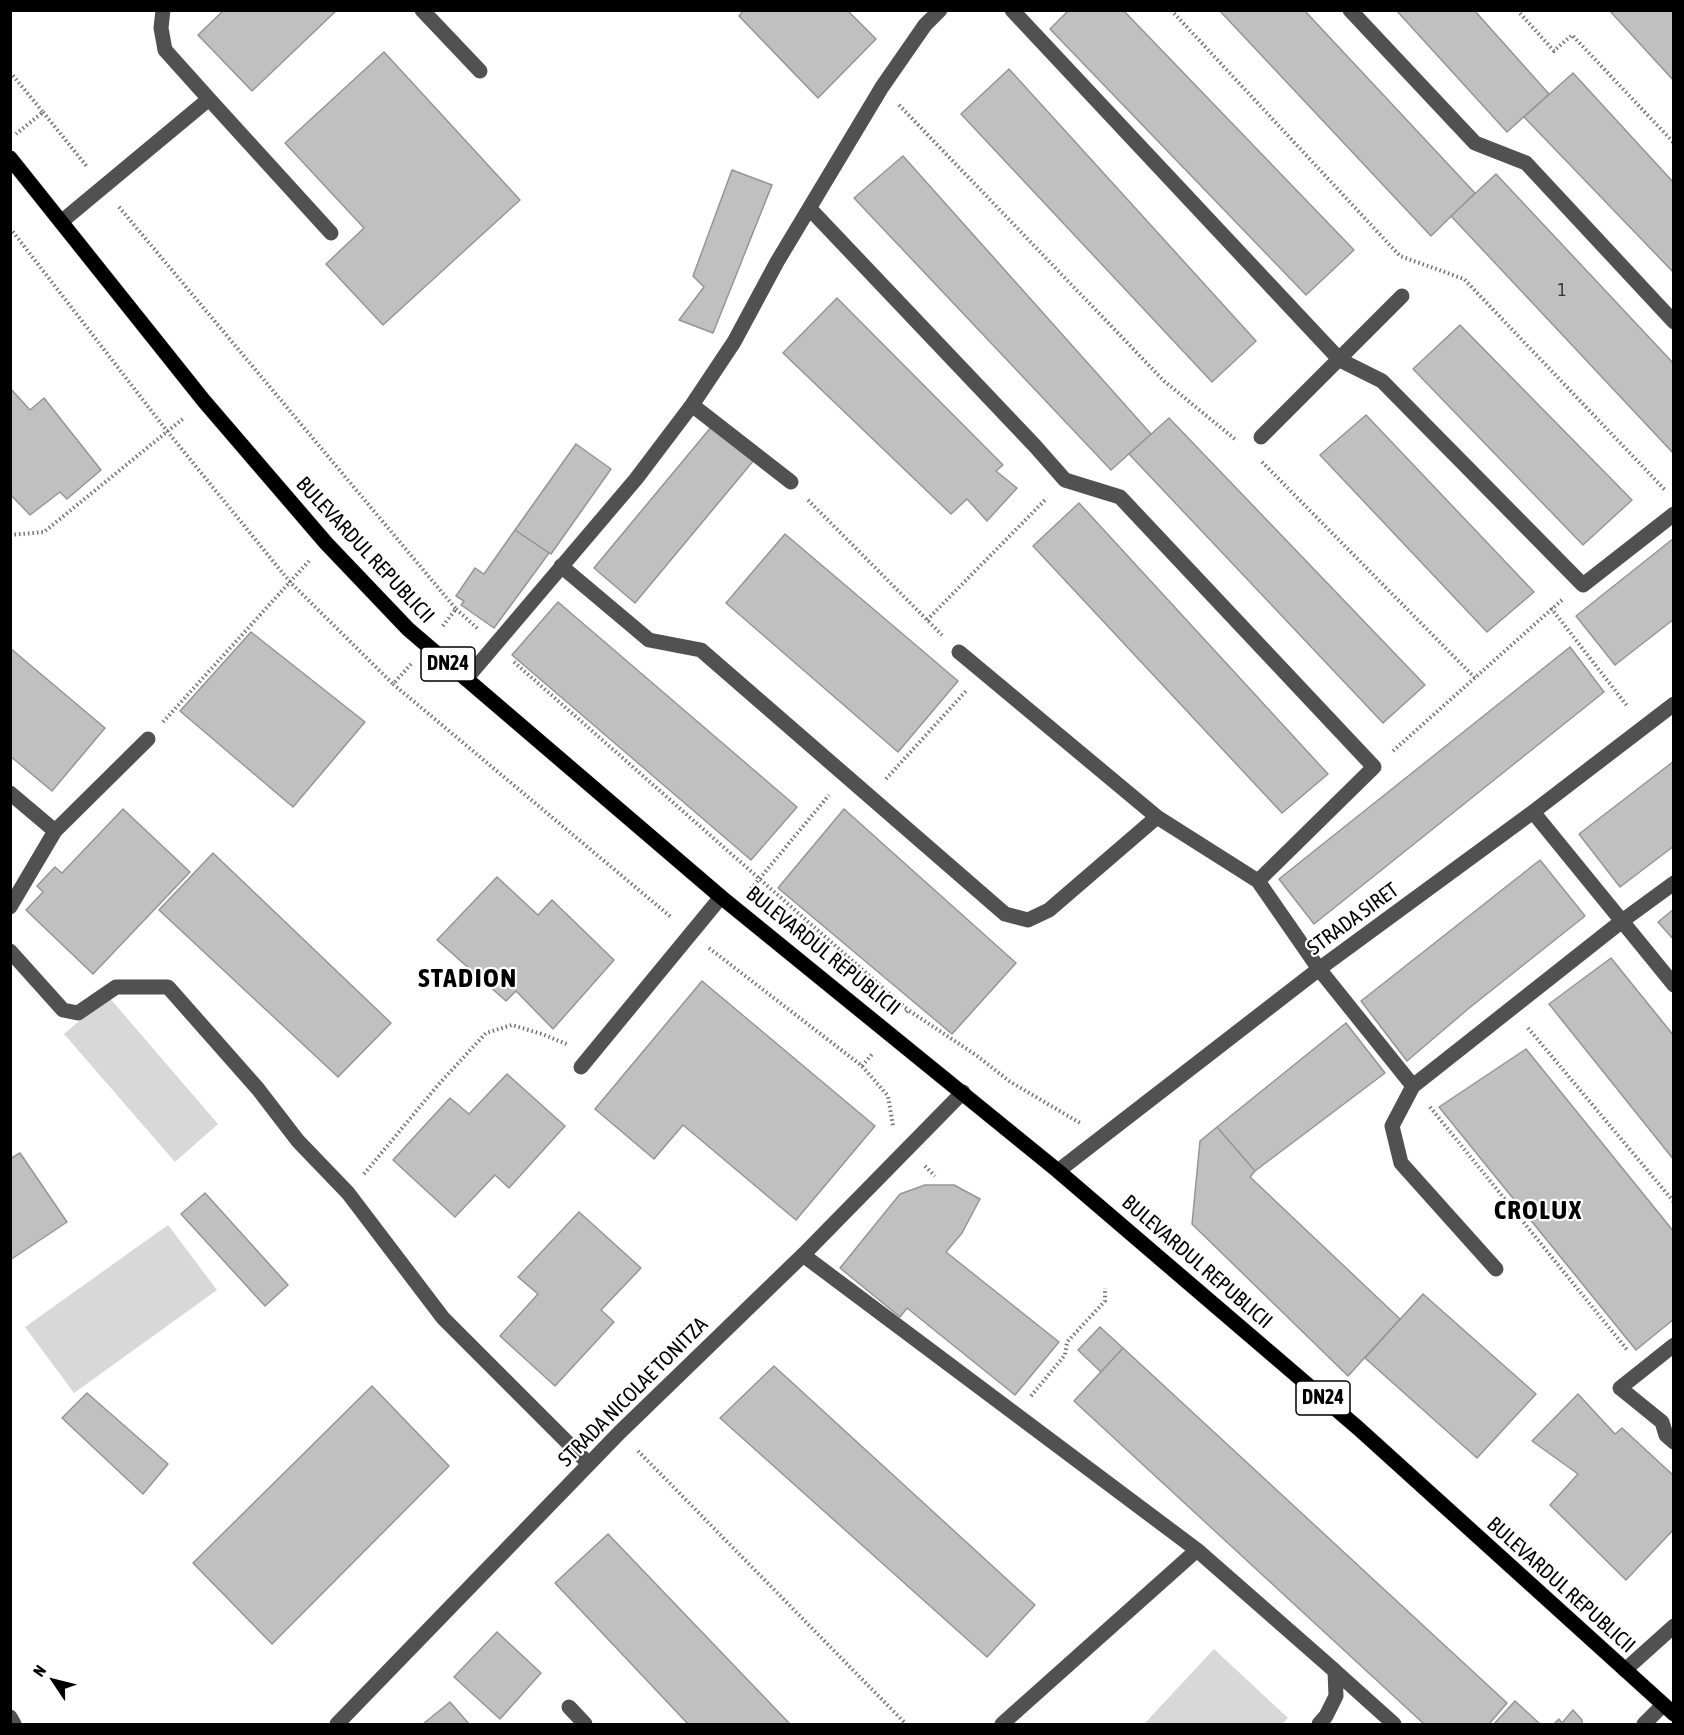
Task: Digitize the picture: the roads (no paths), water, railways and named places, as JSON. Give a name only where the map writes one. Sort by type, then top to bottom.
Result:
[{"type":"main road","name":"BULEVARDUL REPUBLICII","points":[[10,158],[204,401],[326,543],[408,629],[721,897],[1058,1171],[1358,1428],[1668,1710]]},
{"type":"street","points":[[163,10],[161,28],[165,50],[332,233]]},
{"type":"street","points":[[422,10],[480,71]]},
{"type":"street","points":[[466,679],[636,479],[692,405],[734,342],[777,262],[882,87],[926,25],[940,10]]},
{"type":"street","points":[[1012,10],[1340,360],[1382,381],[1583,585],[1674,514]]},
{"type":"street","points":[[1350,10],[1474,143],[1526,163],[1673,320]]},
{"type":"street","points":[[61,222],[209,99]]},
{"type":"street","points":[[810,209],[1065,480],[1120,497],[1374,767],[1258,881]]},
{"type":"street","points":[[1261,437],[1402,296]]},
{"type":"street","points":[[692,405],[791,482]]},
{"type":"street","points":[[561,566],[649,640],[701,650],[1005,914],[1028,920],[1049,910],[1157,817]]},
{"type":"street","points":[[959,652],[1157,817],[1258,881],[1319,969],[1413,1086]]},
{"type":"street","name":"STRADA SIRET","points":[[1058,1171],[1319,969],[1533,812],[1674,704]]},
{"type":"street","points":[[10,907],[55,831],[148,739]]},
{"type":"street","points":[[14,802],[55,831]]},
{"type":"street","points":[[1533,812],[1674,986]]},
{"type":"street","points":[[1496,1269],[1401,1163],[1392,1126],[1413,1086],[1622,921],[1674,883]]},
{"type":"street","points":[[585,1063],[721,897]]},
{"type":"street","points":[[10,951],[63,1010],[78,1013],[116,987],[168,987],[258,1089],[298,1141],[348,1193],[443,1318],[589,1464]]},
{"type":"street","name":"STRADA NICOLAE TONITZA","points":[[337,1725],[620,1432],[803,1255],[963,1092]]},
{"type":"street","points":[[803,1255],[1197,1550],[1394,1725]]},
{"type":"street","points":[[1674,1345],[1620,1388],[1662,1422],[1666,1435],[1674,1442]]},
{"type":"street","points":[[1002,1725],[1197,1550]]},
{"type":"street","points":[[1625,1670],[1674,1626]]},
{"type":"street","points":[[1318,1725],[1326,1716],[1336,1696],[1335,1671]]},
{"type":"street","points":[[569,1707],[585,1725]]},
{"type":"street","points":[[1644,1725],[1668,1710]]},
{"type":"street","points":[[10,1717],[14,1725]]},
{"type":"district","name":"STADION","points":[[468,978]]},
{"type":"district","name":"CROLUX","points":[[1538,1210]]}]
